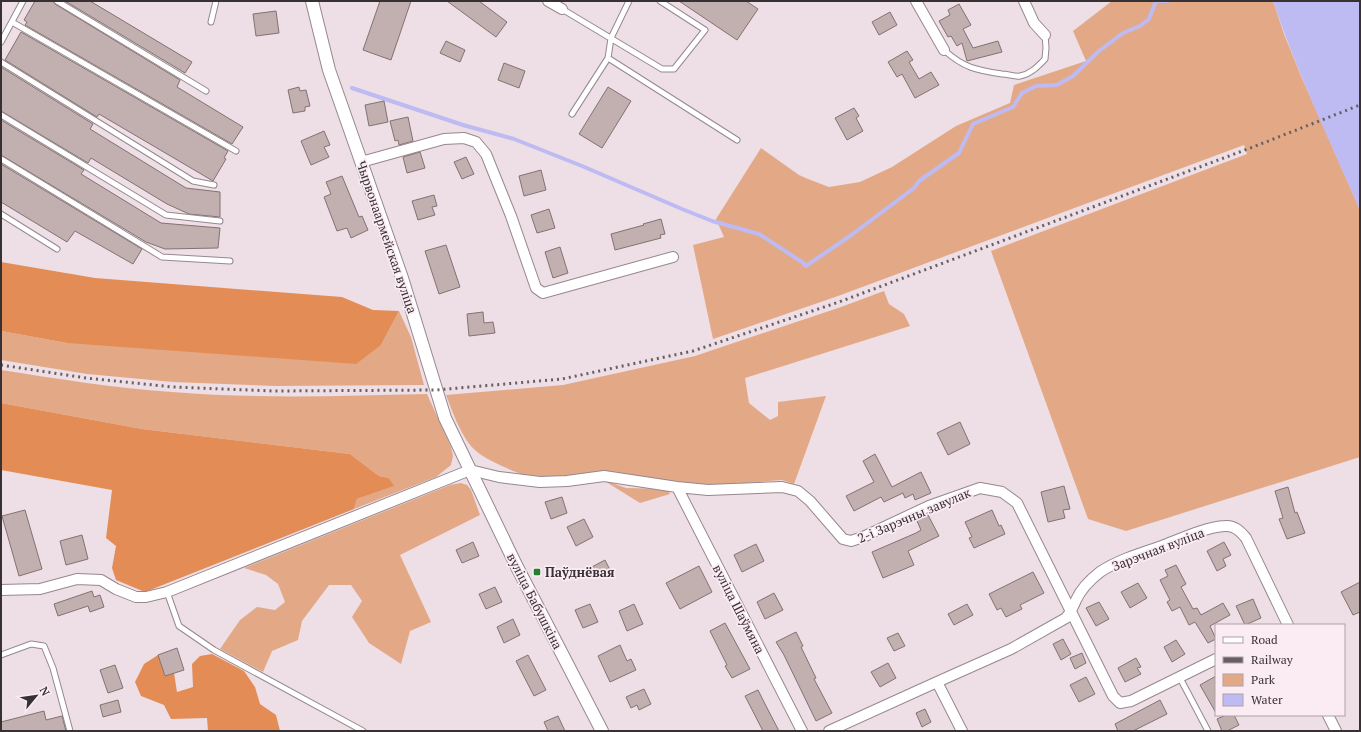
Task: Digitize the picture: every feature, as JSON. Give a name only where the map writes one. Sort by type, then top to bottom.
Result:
[{"type":"street","name":"Чырвонаармейская вуліца","points":[[312,1],[329,70],[402,278],[446,418],[470,470]]},
{"type":"street","points":[[549,1],[562,9]]},
{"type":"street","points":[[916,1],[944,50]]},
{"type":"street","points":[[1024,1],[1034,22],[1045,35]]},
{"type":"street","points":[[361,162],[444,139],[464,138],[476,142],[486,154],[536,288],[543,293],[673,257]]},
{"type":"street","points":[[1,590],[40,588],[77,578],[101,580],[116,589],[146,598],[167,592],[470,470]]},
{"type":"street","name":"2-і Зарэчны завулак","points":[[470,470],[498,477],[540,482],[566,481],[604,476],[708,490],[782,487],[798,491],[810,501],[843,539],[851,541],[863,537],[929,506],[980,488],[1002,492],[1016,503],[1114,696],[1120,703],[1131,700],[1180,678]]},
{"type":"street","name":"вуліца Бабушкіна","points":[[470,470],[516,565],[602,731]]},
{"type":"street","name":"вуліца Шаўмяна","points":[[677,487],[802,731]]},
{"type":"street","name":"Зарэчная вуліца","points":[[829,731],[1011,649],[1066,618],[1072,612],[1077,599],[1087,584],[1101,572],[1123,560],[1175,541],[1227,526],[1234,527],[1246,538],[1286,624]]},
{"type":"street","points":[[1180,678],[1215,660]]},
{"type":"street","points":[[937,682],[962,731]]},
{"type":"street","points":[[1328,716],[1336,731]]},
{"type":"lane","points":[[1,42],[23,1]]},
{"type":"lane","points":[[57,1],[206,91]]},
{"type":"lane","points":[[210,22],[216,1]]},
{"type":"lane","points":[[572,114],[608,58],[611,38],[629,1]]},
{"type":"lane","points":[[562,9],[662,69],[674,70],[705,30],[660,1]]},
{"type":"lane","points":[[12,22],[236,152]]},
{"type":"lane","points":[[944,50],[955,60],[968,67],[981,71],[1020,76],[1032,72],[1045,59],[1045,35]]},
{"type":"lane","points":[[608,58],[736,140]]},
{"type":"lane","points":[[1,62],[193,181],[214,185]]},
{"type":"lane","points":[[1,115],[166,215],[220,221]]},
{"type":"lane","points":[[1,159],[162,258],[230,261]]},
{"type":"lane","points":[[1,214],[57,249]]},
{"type":"lane","points":[[167,592],[179,626],[214,650],[363,731]]},
{"type":"lane","points":[[1,655],[31,644],[44,646],[54,668],[70,731]]},
{"type":"lane","points":[[1180,678],[1208,731]]},
{"type":"green space","points":[[1112,1],[1273,1],[1284,34],[1301,76],[1360,210],[1360,457],[1126,531],[1088,519],[991,251],[1247,154],[1244,145],[838,296],[713,339],[693,245],[724,237],[716,219],[761,148],[799,175],[829,187],[860,182],[892,167],[956,126],[1010,103],[1014,85],[1086,61],[1073,31]]},
{"type":"green space","points":[[884,291],[889,304],[904,314],[910,326],[745,378],[749,403],[770,420],[778,416],[778,402],[826,396],[794,484],[782,480],[708,486],[523,475],[486,458],[471,446],[458,425],[446,395],[563,385],[695,356]]},
{"type":"green space","points":[[399,311],[411,337],[424,385],[275,386],[173,382],[87,374],[1,360],[1,331],[67,343],[381,345]]},
{"type":"green space","points":[[1,370],[108,386],[236,396],[363,396],[427,394],[451,447],[453,456],[451,465],[436,477],[354,509],[357,499],[393,486],[389,478],[379,476],[350,454],[142,429],[1,403]]},
{"type":"green space","points":[[603,480],[626,488],[667,489],[670,494],[640,503]]},
{"type":"green space","points":[[461,483],[467,485],[471,490],[480,515],[400,555],[431,622],[410,631],[401,664],[369,643],[352,617],[362,601],[351,585],[329,585],[302,621],[298,640],[272,651],[263,672],[220,649],[240,620],[257,607],[275,610],[285,602],[278,584],[266,575],[244,568],[450,485]]},
{"type":"shaded area","points":[[1,262],[95,278],[342,297],[373,310],[399,311],[381,345],[356,364],[67,343],[1,331]]},
{"type":"shaded area","points":[[1,403],[142,429],[350,454],[379,476],[389,478],[394,486],[357,499],[354,509],[145,592],[116,580],[112,568],[116,546],[106,538],[112,490],[1,470]]},
{"type":"shaded area","points":[[212,654],[244,671],[255,687],[260,704],[276,715],[280,731],[208,731],[207,718],[171,719],[164,705],[141,696],[135,682],[144,664],[158,655],[165,676],[174,673],[177,692],[193,687],[192,664],[200,656]]},
{"type":"water","points":[[1273,1],[1360,1],[1360,210],[1303,81]]},
{"type":"building","points":[[35,1],[53,1],[55,4],[180,80],[177,87],[243,127],[232,144],[25,25],[27,22],[24,20]]},
{"type":"building","points":[[65,1],[90,1],[192,62],[185,73]]},
{"type":"building","points":[[380,1],[411,1],[391,60],[363,50]]},
{"type":"building","points":[[447,1],[479,1],[507,22],[496,37]]},
{"type":"building","points":[[679,1],[746,1],[758,9],[737,40]]},
{"type":"building","points":[[959,4],[971,25],[963,29],[973,48],[998,41],[1002,52],[967,61],[962,43],[957,46],[951,36],[948,37],[939,21],[950,15],[948,10]]},
{"type":"building","points":[[276,11],[279,33],[256,36],[253,14]]},
{"type":"building","points":[[890,12],[897,25],[879,35],[872,22]]},
{"type":"building","points":[[21,32],[228,151],[224,158],[226,159],[213,181],[99,114],[97,117],[5,60]]},
{"type":"building","points":[[446,41],[465,50],[460,62],[440,53]]},
{"type":"building","points":[[907,51],[913,60],[909,62],[919,79],[931,72],[939,85],[915,98],[902,74],[897,77],[888,62]]},
{"type":"building","points":[[504,63],[525,71],[519,88],[498,80]]},
{"type":"building","points":[[1,67],[93,124],[90,129],[186,188],[220,192],[220,217],[189,214],[167,204],[91,158],[88,163],[1,111]]},
{"type":"building","points":[[299,87],[300,91],[306,90],[310,106],[305,107],[305,111],[293,113],[288,90]]},
{"type":"building","points":[[608,87],[631,101],[602,148],[579,134]]},
{"type":"building","points":[[384,101],[388,122],[369,126],[365,105]]},
{"type":"building","points":[[854,108],[859,116],[856,118],[863,131],[847,140],[835,118]]},
{"type":"building","points":[[408,117],[413,141],[399,145],[398,140],[395,141],[390,121]]},
{"type":"building","points":[[1,120],[84,170],[81,174],[161,223],[220,228],[218,248],[165,249],[146,242],[1,155]]},
{"type":"building","points":[[324,131],[330,145],[324,147],[329,157],[311,165],[301,141]]},
{"type":"building","points":[[420,152],[425,168],[407,173],[403,157]]},
{"type":"building","points":[[466,157],[474,174],[462,179],[454,162]]},
{"type":"building","points":[[1,164],[142,249],[133,264],[75,231],[67,242],[1,202]]},
{"type":"building","points":[[541,170],[546,190],[524,196],[519,176]]},
{"type":"building","points":[[342,176],[359,217],[362,216],[368,230],[351,238],[347,228],[337,231],[324,197],[331,194],[326,182]]},
{"type":"building","points":[[434,195],[437,206],[432,207],[435,215],[418,220],[412,201]]},
{"type":"building","points":[[549,209],[555,228],[537,233],[531,215]]},
{"type":"building","points":[[661,219],[665,234],[660,235],[661,238],[615,250],[611,234]]},
{"type":"building","points":[[446,245],[460,287],[439,294],[425,251]]},
{"type":"building","points":[[560,247],[568,273],[553,278],[545,252]]},
{"type":"building","points":[[483,312],[484,323],[493,322],[495,333],[469,336],[467,314]]},
{"type":"building","points":[[960,422],[970,444],[948,455],[937,433]]},
{"type":"building","points":[[875,454],[892,487],[921,472],[931,493],[915,500],[913,494],[905,498],[903,493],[884,502],[881,497],[854,511],[846,496],[874,482],[863,461]]},
{"type":"building","points":[[1064,486],[1070,509],[1063,510],[1065,518],[1048,522],[1041,492]]},
{"type":"building","points":[[1288,487],[1295,513],[1297,512],[1305,533],[1287,539],[1279,519],[1283,518],[1275,491]]},
{"type":"building","points":[[562,497],[567,513],[551,519],[545,502]]},
{"type":"building","points":[[25,510],[42,569],[19,576],[2,516]]},
{"type":"building","points":[[992,510],[999,526],[1001,525],[1005,534],[974,548],[969,538],[972,537],[965,522]]},
{"type":"building","points":[[928,515],[939,536],[908,551],[914,565],[883,578],[872,552],[921,530],[917,521]]},
{"type":"building","points":[[584,519],[593,537],[576,546],[567,527]]},
{"type":"building","points":[[82,535],[88,559],[66,565],[60,541]]},
{"type":"building","points":[[473,542],[479,556],[462,563],[456,550]]},
{"type":"building","points":[[1224,542],[1231,555],[1223,559],[1226,566],[1217,571],[1207,551]]},
{"type":"building","points":[[756,544],[764,561],[742,572],[734,555]]},
{"type":"building","points":[[605,560],[610,570],[595,578],[590,568]]},
{"type":"building","points":[[1176,565],[1186,584],[1181,587],[1193,609],[1197,608],[1201,615],[1223,603],[1230,615],[1210,626],[1215,640],[1208,643],[1195,622],[1189,625],[1180,607],[1172,611],[1167,602],[1170,600],[1160,580],[1168,576],[1165,570]]},
{"type":"building","points":[[699,566],[712,592],[680,609],[666,583]]},
{"type":"building","points":[[1033,572],[1044,593],[1020,605],[1022,609],[1006,617],[1001,608],[997,610],[989,594]]},
{"type":"building","points":[[1360,582],[1360,612],[1353,615],[1341,592]]},
{"type":"building","points":[[1138,583],[1147,598],[1130,608],[1121,592]]},
{"type":"building","points":[[495,587],[502,602],[486,609],[479,594]]},
{"type":"building","points":[[92,591],[94,597],[100,595],[104,607],[90,612],[88,606],[58,616],[54,604]]},
{"type":"building","points":[[774,593],[783,610],[765,619],[757,602]]},
{"type":"building","points":[[1253,599],[1261,618],[1245,624],[1236,606]]},
{"type":"building","points":[[1099,602],[1109,619],[1096,626],[1086,608]]},
{"type":"building","points":[[590,604],[598,622],[583,628],[575,610]]},
{"type":"building","points":[[634,604],[643,624],[627,631],[619,611]]},
{"type":"building","points":[[967,604],[973,615],[954,625],[948,614]]},
{"type":"building","points":[[513,619],[520,635],[504,643],[497,627]]},
{"type":"building","points":[[725,623],[750,669],[732,678],[725,666],[727,665],[710,631]]},
{"type":"building","points":[[796,632],[803,646],[801,647],[816,678],[814,679],[832,713],[816,721],[784,655],[776,642]]},
{"type":"building","points":[[898,633],[905,646],[894,651],[887,638]]},
{"type":"building","points":[[1063,639],[1071,654],[1061,660],[1053,644]]},
{"type":"building","points":[[1176,640],[1185,654],[1172,662],[1164,647]]},
{"type":"building","points":[[620,645],[627,661],[631,659],[636,670],[610,682],[598,656]]},
{"type":"building","points":[[177,648],[184,670],[165,676],[158,655]]},
{"type":"building","points":[[1082,653],[1086,663],[1075,669],[1070,658]]},
{"type":"building","points":[[528,655],[546,690],[534,696],[516,661]]},
{"type":"building","points":[[1136,658],[1141,667],[1137,668],[1141,674],[1125,682],[1118,668]]},
{"type":"building","points":[[888,663],[896,678],[880,687],[871,672]]},
{"type":"building","points":[[115,665],[123,688],[108,693],[100,670]]},
{"type":"building","points":[[1086,677],[1095,694],[1079,702],[1070,685]]},
{"type":"building","points":[[1215,677],[1215,711],[1200,685]]},
{"type":"building","points":[[644,689],[651,704],[639,710],[637,705],[631,708],[626,697]]},
{"type":"building","points":[[758,690],[779,731],[763,731],[745,696]]},
{"type":"building","points":[[118,700],[121,712],[103,717],[100,705]]},
{"type":"building","points":[[1160,700],[1167,714],[1133,731],[1118,731],[1115,724]]},
{"type":"building","points":[[925,709],[931,722],[922,727],[916,713]]},
{"type":"building","points":[[44,711],[46,720],[62,716],[66,731],[1,731],[1,722]]},
{"type":"building","points":[[558,716],[565,731],[548,731],[544,722]]},
{"type":"building","points":[[1224,716],[1234,716],[1239,725],[1227,731],[1222,731],[1217,719]]},
{"type":"waterway","points":[[352,88],[463,125],[514,139],[712,221],[759,234],[806,266],[850,236],[914,188],[919,181],[959,153],[973,124],[1013,107],[1022,93],[1036,86],[1057,85],[1073,76],[1099,51],[1123,33],[1140,26],[1149,19],[1156,1],[1168,1]]},
{"type":"railway","points":[[1,365],[86,378],[173,387],[274,391],[436,390],[562,379],[693,351],[839,302],[1253,147],[1360,105]]},
{"type":"place","name":"Паўднёвая","points":[[537,572]]}]
